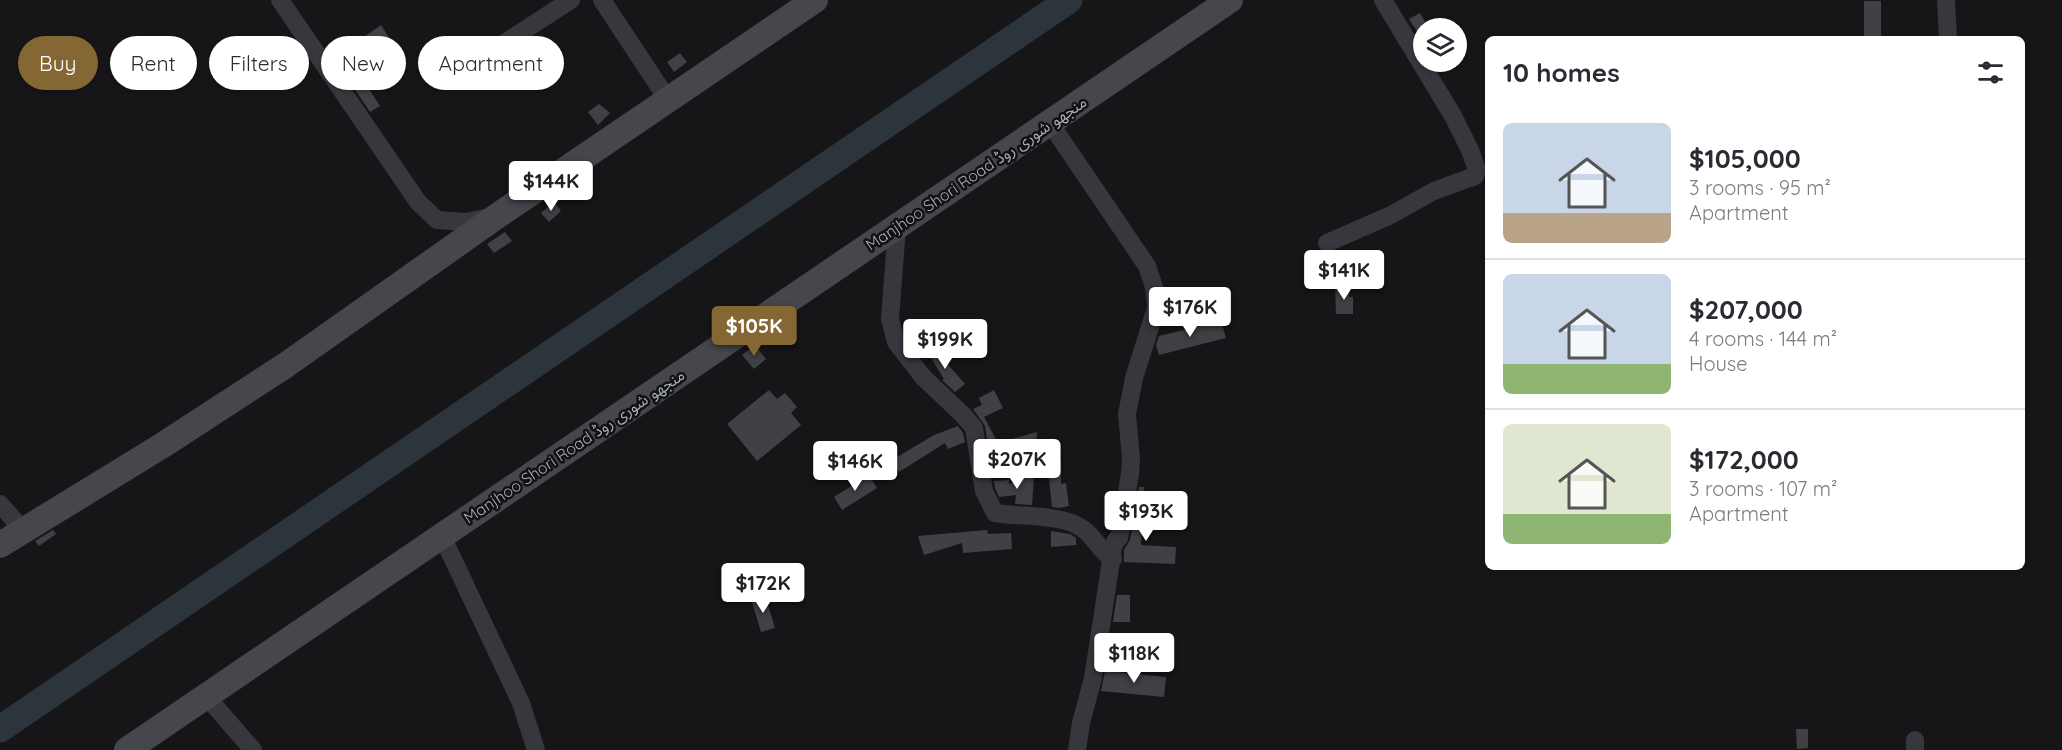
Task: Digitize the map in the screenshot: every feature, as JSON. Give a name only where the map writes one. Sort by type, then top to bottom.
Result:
[{"type":"street","points":[[280,0],[418,202],[437,220],[466,222],[498,216]]},
{"type":"street","points":[[515,36],[571,0]]},
{"type":"street","points":[[602,0],[668,100]]},
{"type":"street","points":[[0,545],[224,406],[815,0]]},
{"type":"street","name":"Manjhoo Shori Road منجھو شوری روڈ","points":[[127,750],[1230,0]]},
{"type":"street","points":[[1327,243],[1389,216],[1434,191],[1475,176],[1477,170],[1453,116],[1383,0]]},
{"type":"street","points":[[1946,0],[1948,36]]},
{"type":"street","points":[[1050,123],[1147,266],[1154,287],[1156,308],[1134,378],[1127,414],[1131,459],[1124,521],[1119,538],[1114,544],[1093,678],[1081,723],[1077,750]]},
{"type":"street","points":[[897,226],[890,319],[897,342],[923,377],[974,428],[984,491],[995,513],[1065,520],[1084,529],[1106,555],[1113,559]]},
{"type":"street","points":[[0,504],[23,530]]},
{"type":"street","points":[[442,536],[481,614],[521,703],[536,750]]},
{"type":"street","points":[[206,696],[253,750]]},
{"type":"building","points":[[1864,1],[1881,1],[1881,36],[1864,36]]},
{"type":"building","points":[[1420,13],[1423,18],[1413,18],[1413,25],[1409,19]]},
{"type":"building","points":[[381,25],[388,36],[365,36]]},
{"type":"building","points":[[680,53],[687,62],[674,72],[667,62]]},
{"type":"building","points":[[355,90],[370,90],[380,106],[370,112]]},
{"type":"building","points":[[599,104],[610,113],[598,125],[588,112]]},
{"type":"building","points":[[554,202],[561,211],[549,222],[541,213]]},
{"type":"building","points":[[505,232],[512,241],[494,253],[487,244]]},
{"type":"building","points":[[1329,257],[1346,257],[1346,283],[1329,283]]},
{"type":"building","points":[[1335,286],[1350,287],[1349,297],[1353,297],[1353,314],[1336,314]]},
{"type":"building","points":[[1221,321],[1226,338],[1159,355],[1156,345],[1159,336]]},
{"type":"building","points":[[930,344],[965,384],[955,392],[942,380],[944,379],[925,348]]},
{"type":"building","points":[[755,345],[766,359],[754,369],[742,355]]},
{"type":"building","points":[[769,390],[777,399],[785,393],[797,407],[791,413],[801,425],[757,461],[727,424]]},
{"type":"building","points":[[994,390],[1003,408],[984,417],[998,443],[1037,432],[1036,446],[990,459],[985,426],[973,409],[982,405],[979,398]]},
{"type":"building","points":[[958,426],[965,442],[948,449],[945,443],[899,472],[892,460],[934,435]]},
{"type":"building","points":[[1047,460],[1061,460],[1061,484],[1066,483],[1069,506],[1052,507]]},
{"type":"building","points":[[869,475],[877,488],[842,510],[834,497]]},
{"type":"building","points":[[1034,475],[1032,505],[1015,504],[1016,495],[999,497],[994,481],[1009,480],[1009,484]]},
{"type":"building","points":[[1139,487],[1144,487],[1141,545],[1176,547],[1175,564],[1124,562],[1124,550],[1130,540]]},
{"type":"building","points":[[53,530],[56,534],[39,546],[35,541]]},
{"type":"building","points":[[987,530],[988,534],[1011,533],[1012,549],[963,553],[962,543],[924,555],[918,536]]},
{"type":"building","points":[[1051,531],[1070,534],[1076,538],[1076,545],[1051,547]]},
{"type":"building","points":[[765,595],[775,628],[761,632],[751,599]]},
{"type":"building","points":[[1117,595],[1130,595],[1130,622],[1113,622]]},
{"type":"building","points":[[1105,671],[1166,677],[1164,697],[1101,691]]},
{"type":"building","points":[[1796,729],[1808,729],[1808,748],[1797,749]]},
{"type":"waterway","points":[[0,729],[1069,0]]}]
